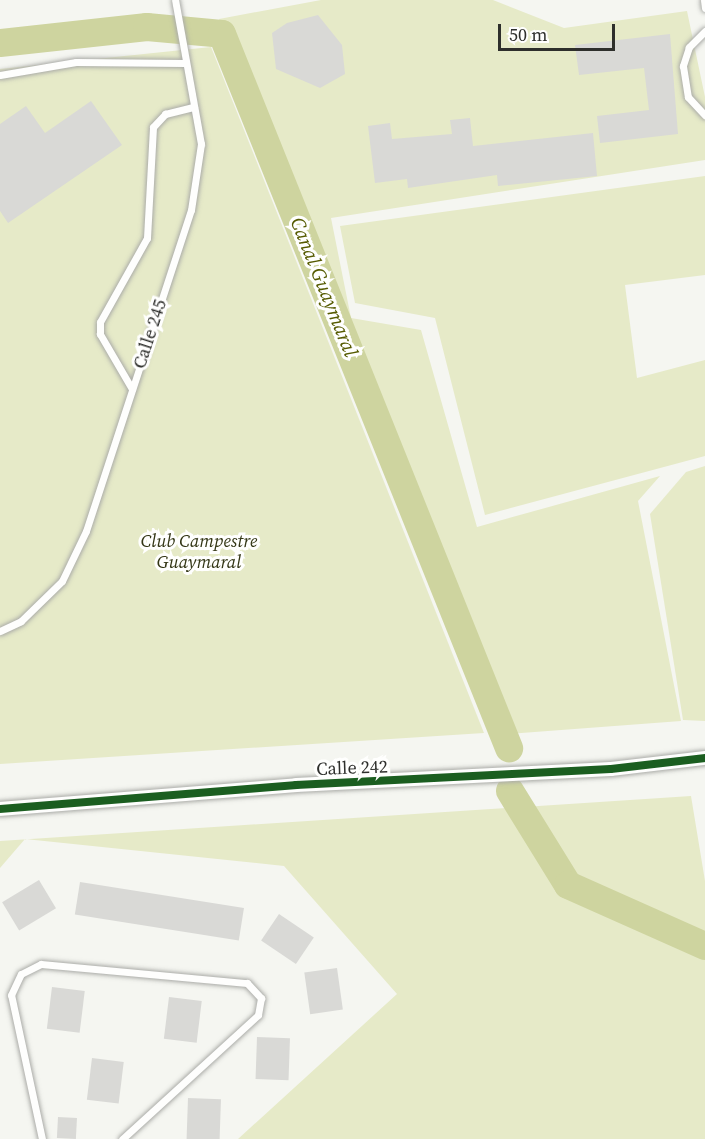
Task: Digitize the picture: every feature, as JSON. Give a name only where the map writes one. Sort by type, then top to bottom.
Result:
[{"type":"street","name":"Calle 242","points":[[0,809],[296,785],[611,769],[705,758]]},
{"type":"lane","name":"Calle 245","points":[[0,632],[21,621],[62,581],[86,531],[191,210],[201,144],[185,63],[185,40],[175,0]]},
{"type":"lane","points":[[704,0],[705,8]]},
{"type":"lane","points":[[705,31],[689,47],[683,66],[688,97],[705,115]]},
{"type":"lane","points":[[0,75],[76,62],[185,63]]},
{"type":"lane","points":[[132,389],[100,334],[100,322],[147,238],[153,127],[165,114],[194,107]]},
{"type":"lane","points":[[42,1139],[11,995],[21,974],[41,964],[247,983],[261,998],[258,1015],[122,1139]]},
{"type":"green space","points":[[321,0],[493,0],[564,28],[687,11],[705,97],[705,160],[331,218],[351,318],[421,330],[477,527],[660,476],[638,501],[681,721],[495,735],[219,19]]},
{"type":"green space","name":"Club Campestre Guaymaral","points":[[211,47],[484,733],[0,764],[0,69]]},
{"type":"green space","points":[[705,176],[705,275],[625,285],[637,378],[705,360],[705,456],[485,515],[435,318],[355,303],[340,226]]},
{"type":"green space","points":[[705,466],[705,721],[683,720],[650,514],[686,472]]},
{"type":"green space","points":[[691,796],[705,881],[705,1139],[238,1139],[397,994],[284,866],[27,839]]},
{"type":"green space","points":[[25,839],[0,868],[0,841]]},
{"type":"building","points":[[318,15],[342,45],[345,74],[320,88],[276,69],[272,33],[287,23]]},
{"type":"building","points":[[670,34],[678,134],[600,143],[597,116],[649,110],[644,68],[579,75],[575,45]]},
{"type":"building","points":[[91,101],[122,145],[8,223],[0,211],[0,124],[26,106],[45,133]]},
{"type":"building","points":[[470,118],[473,146],[593,133],[597,176],[498,186],[497,175],[408,188],[407,179],[375,183],[368,126],[390,123],[392,139],[452,134],[450,120]]},
{"type":"building","points":[[39,880],[56,908],[19,930],[2,902]]},
{"type":"building","points":[[80,882],[244,908],[239,941],[75,915]]},
{"type":"building","points":[[279,914],[314,937],[296,964],[261,941]]},
{"type":"building","points":[[337,968],[343,1010],[310,1014],[304,973]]},
{"type":"building","points":[[52,987],[85,991],[80,1033],[47,1029]]},
{"type":"building","points":[[169,997],[202,1001],[197,1043],[164,1039]]},
{"type":"building","points":[[257,1037],[290,1038],[289,1080],[256,1079]]},
{"type":"building","points":[[92,1058],[124,1062],[119,1104],[87,1100]]},
{"type":"building","points":[[188,1098],[221,1099],[220,1139],[187,1139]]},
{"type":"building","points":[[58,1117],[77,1118],[76,1139],[57,1138]]},
{"type":"waterway","name":"Canal Guaymaral","points":[[0,43],[147,27],[222,34],[509,748]]},
{"type":"waterway","name":"Canal Guaymaral","points":[[510,791],[568,885],[705,946]]},
{"type":"cycle path","points":[[0,809],[296,785],[611,769],[705,758]]}]
